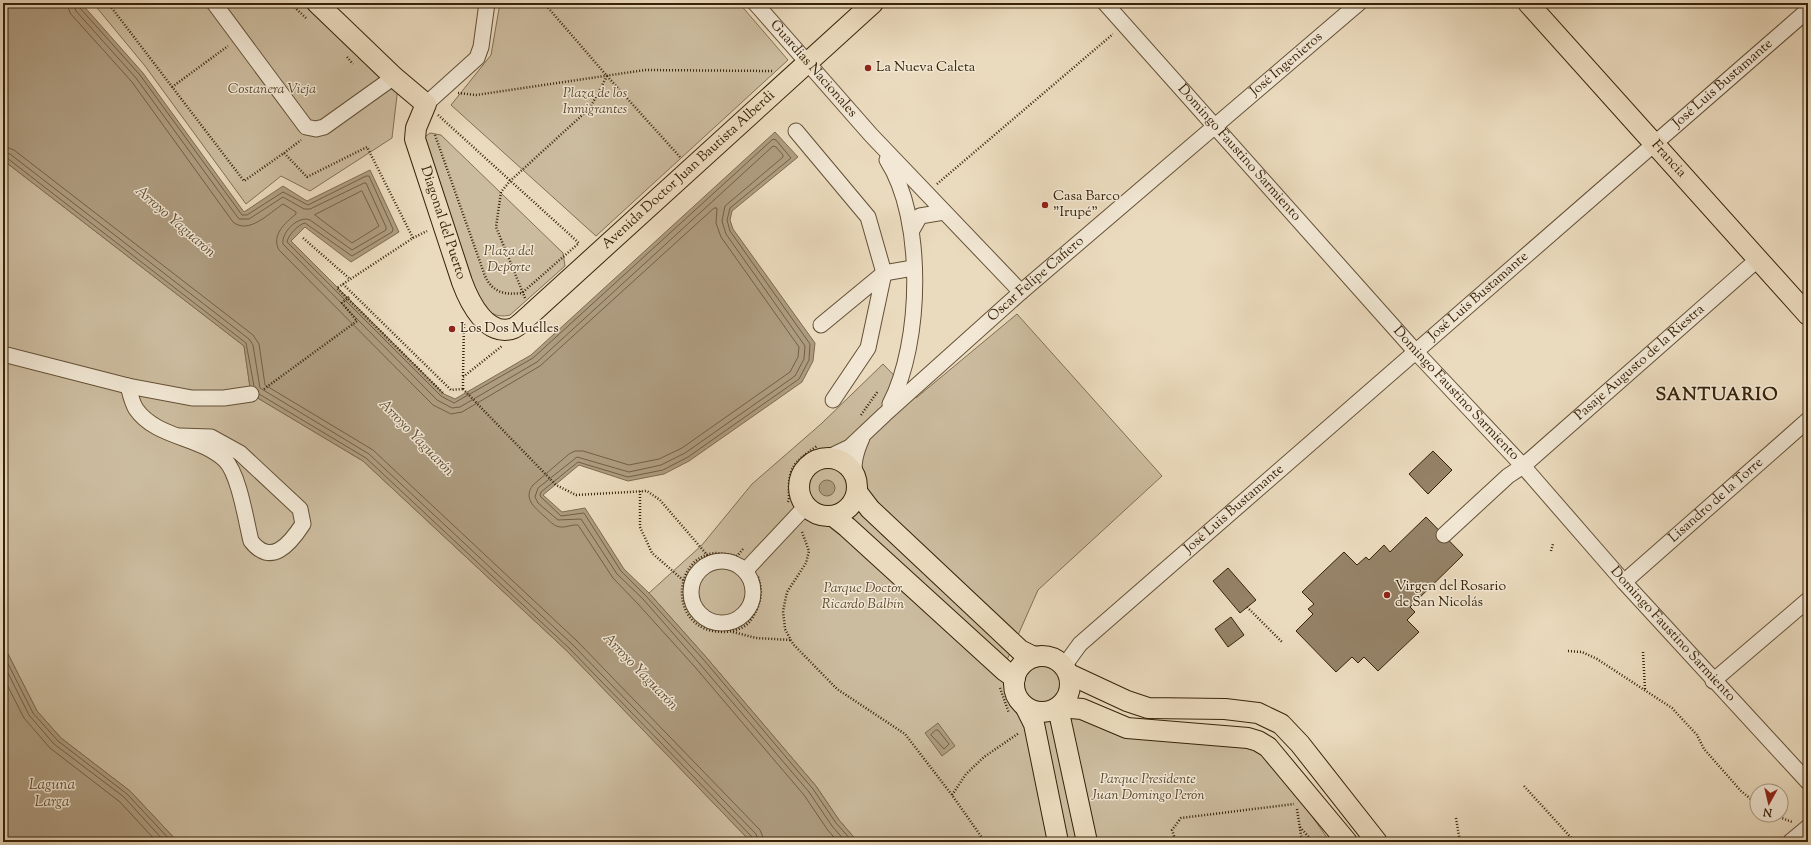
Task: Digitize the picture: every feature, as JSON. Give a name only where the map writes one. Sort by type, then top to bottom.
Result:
[{"type":"main road","points":[[317,3],[394,77],[432,97]]},
{"type":"main road","name":"Avenida Doctor Juan Bautista Alberdi","points":[[507,328],[531,314],[873,3]]},
{"type":"main road","name":"Francia","points":[[1528,3],[1757,260],[1808,315]]},
{"type":"main road","name":"Diagonal del Puerto","points":[[432,97],[416,128],[415,139],[469,300],[482,318],[507,328]]},
{"type":"main road","points":[[856,485],[849,508],[842,513],[833,516],[819,515],[806,506],[800,490],[800,480],[804,472],[823,451],[841,461],[847,466],[856,485],[876,515],[1020,650],[1034,657],[1050,657],[1067,670],[1127,701],[1148,708],[1225,709],[1258,713],[1281,724],[1300,744],[1377,842]]},
{"type":"main road","points":[[833,516],[847,527],[1005,671],[1007,682],[1016,694],[1019,713],[1034,724],[1058,842]]},
{"type":"main road","points":[[1007,682],[1023,663],[1034,657]]},
{"type":"main road","points":[[1059,708],[1065,702],[1071,688],[1067,670]]},
{"type":"main road","points":[[1059,708],[1087,842]]},
{"type":"main road","points":[[1019,713],[1042,713],[1059,708],[1082,709],[1127,728],[1248,738],[1258,741],[1268,747],[1347,842]]},
{"type":"street","points":[[214,3],[306,127],[316,129],[324,127],[394,77]]},
{"type":"street","points":[[432,97],[478,58],[487,3]]},
{"type":"street","name":"Guardias Nacionales","points":[[755,3],[802,67],[871,135],[1021,292]]},
{"type":"street","name":"Domingo Faustino Sarmiento","points":[[1105,3],[1416,352],[1523,466],[1713,681],[1808,782]]},
{"type":"street","name":"José Ingenieros","points":[[1214,126],[1359,3]]},
{"type":"street","name":"José Luis Bustamante","points":[[1067,670],[1080,644],[1808,10]]},
{"type":"street","name":"Oscar Felipe Cafiero","points":[[823,451],[850,447],[1021,292],[1214,126]]},
{"type":"street","points":[[796,131],[868,217],[884,273],[868,348],[833,400]]},
{"type":"street","name":"Guardias Nacionales","points":[[871,135],[892,167],[903,190],[912,230],[914,287],[912,331],[903,375],[885,414]]},
{"type":"street","points":[[912,230],[920,216],[944,212]]},
{"type":"street","name":"Pasaje Augusto de la Riestra","points":[[1444,535],[1508,476],[1523,466],[1757,260]]},
{"type":"street","points":[[821,325],[884,273],[913,268]]},
{"type":"street","points":[[3,354],[128,386],[192,398],[224,398],[256,393]]},
{"type":"street","points":[[128,386],[135,408],[148,423],[179,436],[203,445],[225,461],[234,474],[251,541],[257,549],[268,553],[286,548],[303,524],[300,509],[240,453],[211,437],[179,436]]},
{"type":"street","name":"Lisandro de la Torre","points":[[1624,582],[1808,420]]},
{"type":"street","name":"Oscar Felipe Cafiero","points":[[856,485],[854,472],[857,449],[862,437]]},
{"type":"street","points":[[750,571],[737,564],[727,561],[708,564],[700,570],[694,578],[691,588],[691,598],[694,607],[709,621],[720,623],[731,622],[744,614],[753,600],[754,590],[750,571],[806,506]]},
{"type":"street","points":[[1713,681],[1808,600]]},
{"type":"street","points":[[1790,842],[1808,827]]},
{"type":"path","points":[[108,3],[244,181],[284,153],[307,177],[367,147],[413,238],[337,288],[349,297],[444,394]]},
{"type":"path","points":[[544,3],[607,76],[691,169]]},
{"type":"path","points":[[926,193],[1124,24]]},
{"type":"path","points":[[172,87],[240,38]]},
{"type":"path","points":[[432,97],[476,95],[645,70],[802,67]]},
{"type":"path","points":[[531,314],[496,227],[501,192],[510,181],[590,108],[607,76]]},
{"type":"path","points":[[432,97],[510,181],[593,257]]},
{"type":"path","points":[[435,135],[489,285],[495,290],[514,294],[522,293],[579,243]]},
{"type":"path","points":[[303,238],[350,279]]},
{"type":"path","points":[[343,284],[451,390],[463,389]]},
{"type":"path","points":[[256,393],[357,321],[342,303],[349,297]]},
{"type":"path","points":[[467,320],[464,323],[463,389],[556,485],[576,495],[647,491],[660,500],[708,556]]},
{"type":"path","points":[[464,377],[506,343],[507,328]]},
{"type":"path","points":[[859,418],[882,386]]},
{"type":"path","points":[[784,506],[789,500],[788,478],[798,459],[823,451]]},
{"type":"path","points":[[640,491],[640,527],[652,553],[683,580]]},
{"type":"path","points":[[801,531],[809,551],[808,557],[797,579],[787,592],[783,611],[785,629],[791,640],[804,656],[837,689],[905,734],[952,795],[985,842]]},
{"type":"path","points":[[1551,551],[1553,544]]},
{"type":"path","points":[[747,545],[737,556],[715,553],[697,561],[683,580],[682,602],[692,622],[711,632],[733,632],[756,638],[791,640]]},
{"type":"path","points":[[733,632],[750,622],[760,606],[762,587],[750,571]]},
{"type":"path","points":[[1247,607],[1282,642]]},
{"type":"path","points":[[1568,651],[1582,652],[1598,659],[1672,708],[1697,735],[1704,749],[1749,797]]},
{"type":"path","points":[[1643,652],[1645,689]]},
{"type":"path","points":[[1007,682],[1002,697],[1019,713]]},
{"type":"path","points":[[952,795],[966,774],[984,757],[1020,733]]},
{"type":"path","points":[[1524,786],[1575,842]]},
{"type":"path","points":[[1292,797],[1296,803],[1302,842]]},
{"type":"path","points":[[1176,842],[1172,830],[1182,818],[1296,803]]},
{"type":"path","points":[[1456,818],[1460,842]]},
{"type":"path","points":[[1299,826],[1313,842]]},
{"type":"green space","name":"Costanera Vieja","points":[[93,3],[309,3],[398,87],[392,138],[310,191],[281,176],[246,204],[145,66]]},
{"type":"green space","name":"Plaza de los Inmigrantes","points":[[500,3],[739,3],[788,60],[596,236],[451,105],[491,55]]},
{"type":"green space","name":"Plaza del Deporte","points":[[430,133],[441,135],[563,253],[565,266],[510,315],[499,316],[490,312],[483,306],[477,297],[423,142],[426,136]]},
{"type":"green space","points":[[3,160],[244,346],[251,394],[363,461],[567,651],[751,842],[178,842],[130,791],[61,738],[37,711],[8,654],[3,648]]},
{"type":"green space","name":"Parque Doctor Ricardo Balbín","points":[[1017,314],[1162,476],[1038,590],[999,678],[1020,688],[1020,683],[1024,673],[1027,670],[1035,665],[1046,664],[1057,671],[1062,682],[1060,694],[1051,704],[1248,745],[1273,760],[1330,842],[858,842],[839,820],[816,786],[706,657],[649,593],[702,545],[752,484],[821,424],[883,364],[916,398]]},
{"type":"water","name":"Arroyo Yaguarón","points":[[3,3],[81,3],[143,73],[244,212],[283,186],[307,201],[370,170],[399,232],[351,262],[305,227],[291,241],[444,394],[455,399],[531,355],[775,132],[798,157],[732,211],[730,220],[733,229],[815,343],[813,361],[802,382],[689,461],[664,474],[628,481],[579,465],[543,495],[562,512],[585,508],[624,569],[649,593],[706,657],[816,786],[839,820],[858,842],[751,842],[567,651],[363,461],[251,394],[244,346],[3,160]]},
{"type":"water","points":[[824,480],[830,480],[835,485],[833,494],[830,496],[824,496],[819,491],[819,485]]},
{"type":"water","name":"Laguna Larga","points":[[3,648],[8,654],[37,711],[61,738],[130,791],[178,842],[3,842]]},
{"type":"water","points":[[938,723],[955,746],[942,756],[925,733]]},
{"type":"building","points":[[1433,451],[1452,470],[1428,494],[1409,474]]},
{"type":"building","points":[[1426,517],[1463,555],[1410,607],[1415,612],[1407,620],[1419,632],[1378,671],[1364,657],[1358,663],[1352,657],[1336,672],[1296,631],[1313,614],[1308,609],[1314,604],[1302,592],[1344,552],[1357,565],[1366,557],[1369,560],[1384,545],[1390,552]]},
{"type":"building","points":[[1228,568],[1256,600],[1240,613],[1213,581]]},
{"type":"building","points":[[1231,617],[1244,635],[1228,647],[1215,629]]},
{"type":"place","name":"La Nueva Caleta","points":[[868,68]]},
{"type":"place","name":"Casa Barco \"Irupé\"","points":[[1045,205]]},
{"type":"place","name":"Los Dos Muelles","points":[[452,329]]},
{"type":"place","name":"Virgen del Rosario de San Nicolás","points":[[1387,595]]},
{"type":"district","name":"SANTUARIO","points":[[1717,396]]},
{"type":"park label","name":"Parque Presidente Juan Domingo Perón","points":[[1148,788]]}]
